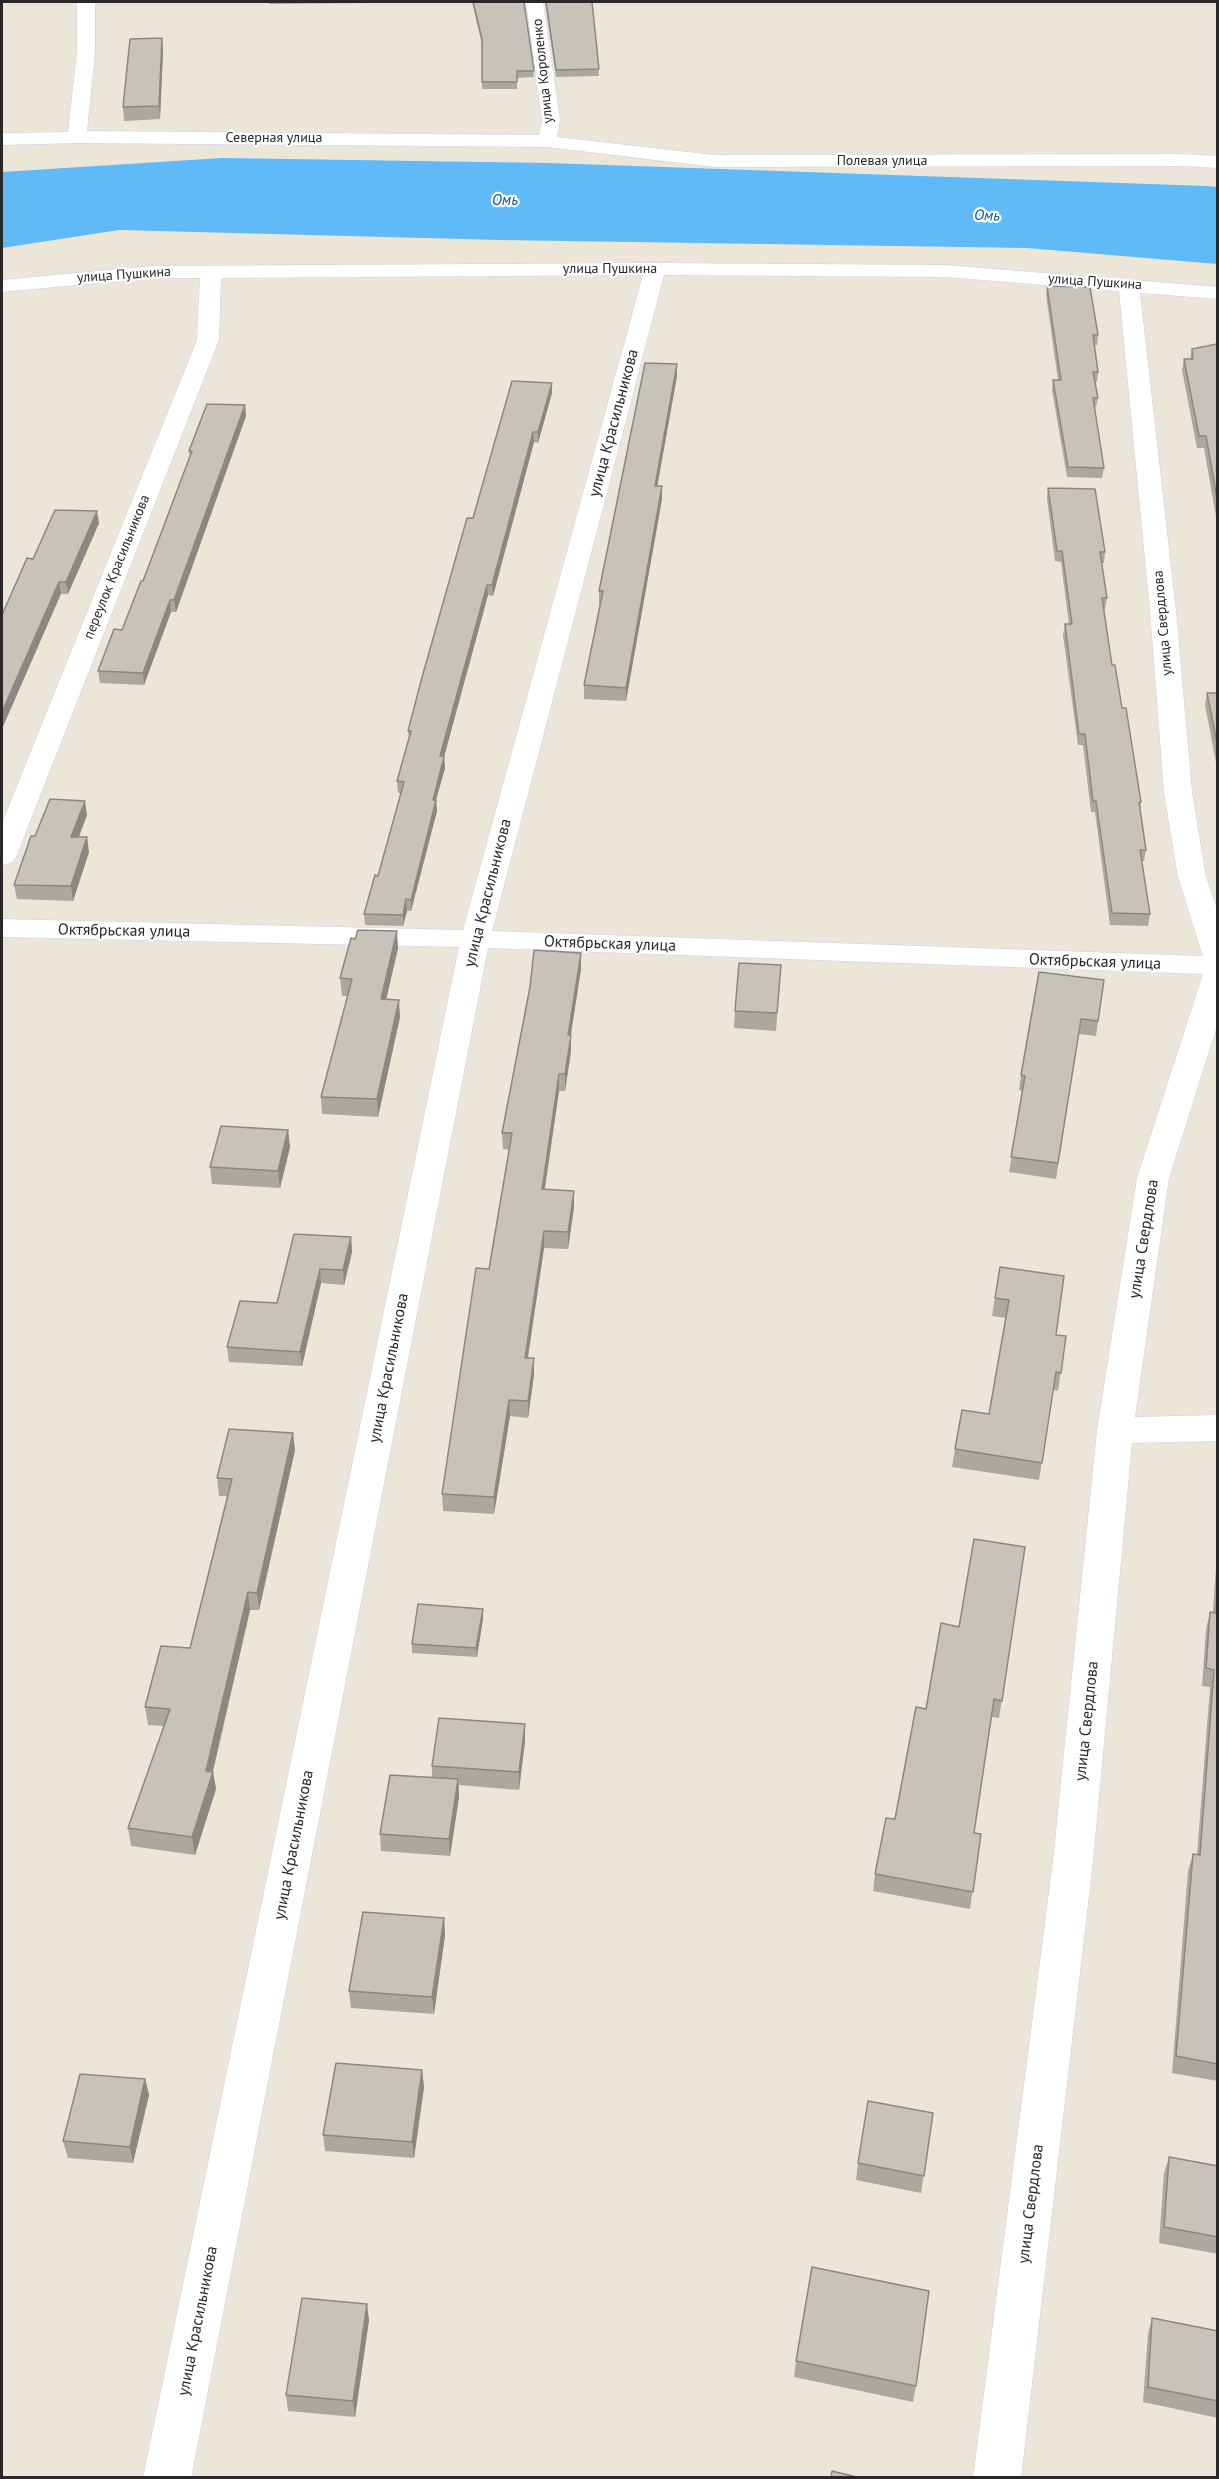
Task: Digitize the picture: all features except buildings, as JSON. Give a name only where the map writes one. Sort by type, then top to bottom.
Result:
[{"type":"street","points":[[77,137],[86,53],[86,2]]},
{"type":"street","name":"улица Короленко","points":[[535,2],[551,120],[547,141]]},
{"type":"street","name":"Северная улица","points":[[2,139],[77,137],[547,141]]},
{"type":"street","name":"Полевая улица","points":[[547,141],[714,161],[1181,160],[1218,162]]},
{"type":"street","name":"улица Пушкина","points":[[2,286],[132,273],[655,269],[945,272],[1129,285],[1218,294]]},
{"type":"street","name":"улица Красильникова","points":[[167,2478],[475,939],[655,269]]},
{"type":"street","name":"переулок Красильникова","points":[[2,857],[208,340],[211,272]]},
{"type":"street","name":"улица Свердлова","points":[[1129,285],[1163,611],[1178,792],[1192,877],[1218,958]]},
{"type":"street","name":"Октябрьская улица","points":[[2,928],[475,939],[1218,966]]},
{"type":"street","name":"улица Свердлова","points":[[997,2478],[1073,1861],[1115,1430],[1153,1178],[1218,974]]},
{"type":"street","points":[[1115,1430],[1218,1428]]},
{"type":"water","name":"Омь","points":[[222,158],[549,163],[1217,187],[1217,264],[1027,248],[500,240],[119,230],[2,248],[2,172]]}]
